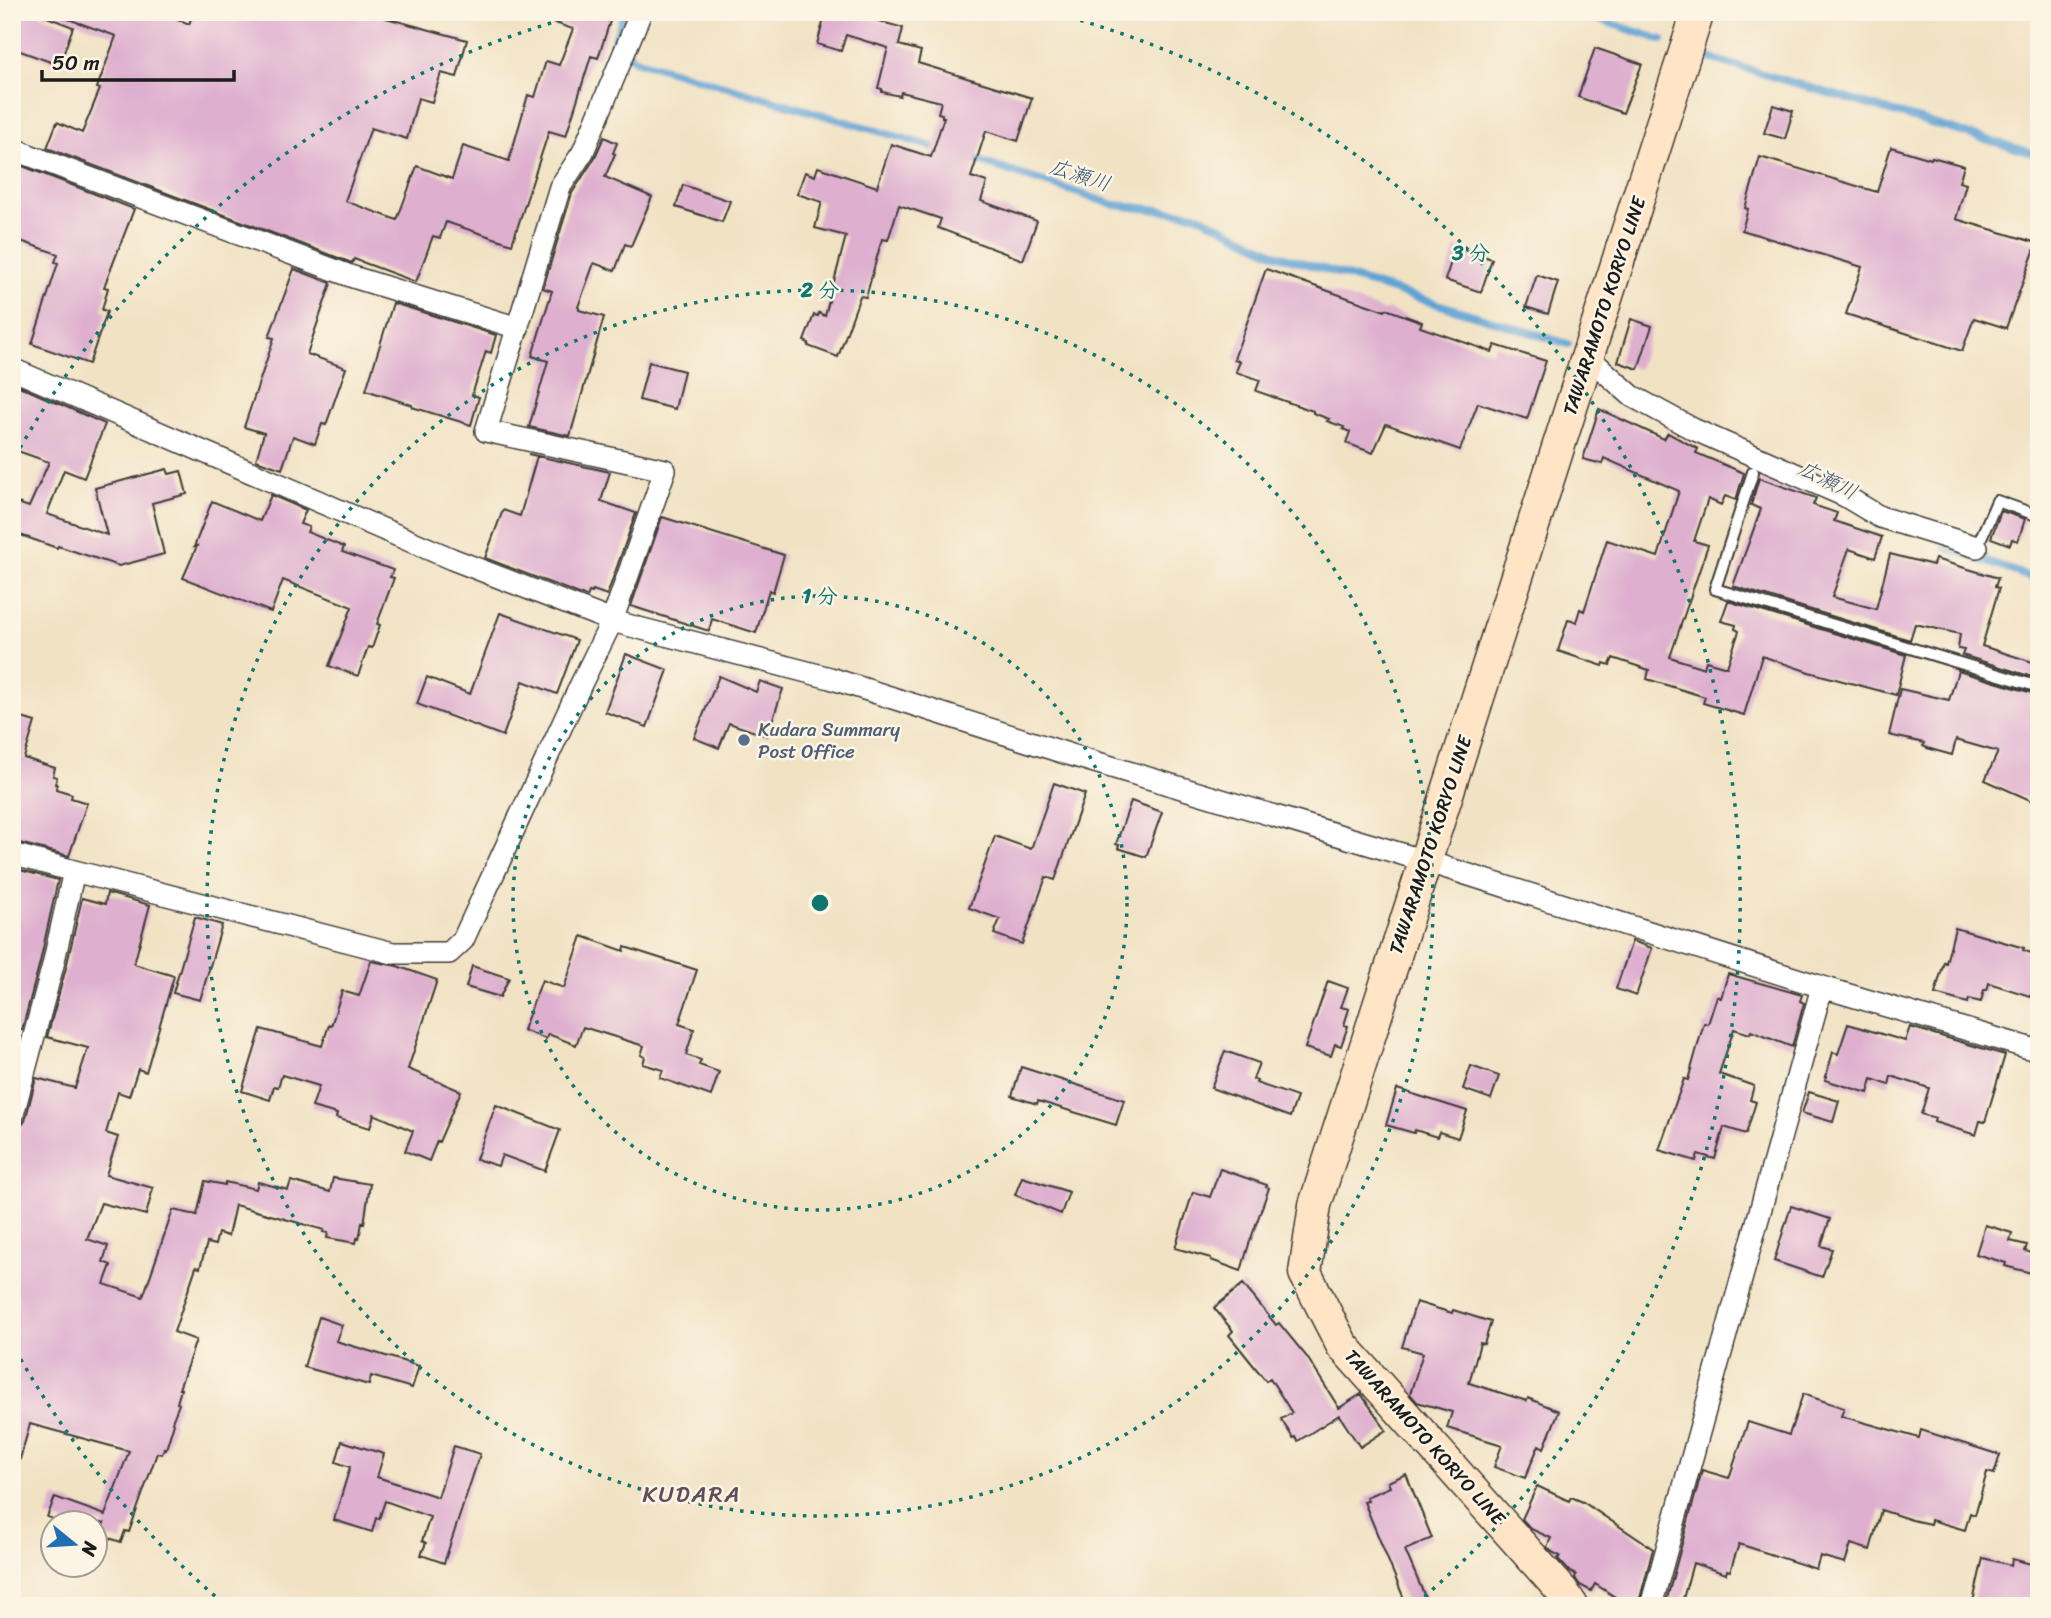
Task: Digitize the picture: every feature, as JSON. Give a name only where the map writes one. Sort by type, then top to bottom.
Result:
[{"type":"main road","name":"TAWARAMOTO KORYO LINE","points":[[1572,1606],[1562,1591],[1342,1345],[1306,1273],[1315,1205],[1699,12]]},
{"type":"street","points":[[12,854],[393,953],[449,953],[463,940],[612,621],[665,470],[486,431],[560,187],[583,152],[641,12]]},
{"type":"street","points":[[12,147],[353,276],[518,328]]},
{"type":"street","points":[[1588,357],[1632,396],[1755,465],[1845,496],[1880,517],[1977,547]]},
{"type":"street","points":[[12,369],[452,559],[612,621],[830,678],[1068,754],[1425,861],[1822,987],[2039,1051]]},
{"type":"street","points":[[12,1118],[74,871]]},
{"type":"street","points":[[1651,1606],[1822,987]]},
{"type":"lane","points":[[1755,465],[1715,589],[2039,687]]},
{"type":"lane","points":[[1977,547],[1997,501],[2039,516]]},
{"type":"building","points":[[12,12],[34,12],[73,27],[63,55],[60,54],[56,64],[12,48]]},
{"type":"building","points":[[57,12],[161,12],[189,24],[194,12],[364,12],[467,40],[457,77],[441,73],[432,102],[418,98],[407,139],[371,128],[345,201],[397,220],[417,166],[452,179],[463,146],[509,161],[528,95],[535,97],[546,61],[559,65],[573,29],[534,16],[535,12],[613,12],[598,58],[591,56],[566,136],[549,131],[512,244],[446,222],[440,238],[433,236],[416,282],[354,259],[352,263],[47,148],[57,122],[82,133],[100,89],[97,88],[116,36],[57,15]]},
{"type":"building","points":[[826,12],[847,12],[903,28],[899,45],[921,51],[918,63],[1032,98],[1018,141],[986,131],[971,177],[987,182],[981,201],[1037,221],[1023,260],[938,228],[941,219],[899,205],[888,240],[882,239],[866,297],[860,296],[838,357],[808,346],[809,343],[804,341],[814,315],[818,316],[819,313],[825,316],[846,236],[815,228],[822,202],[797,194],[805,172],[815,176],[818,167],[877,187],[891,144],[931,157],[944,117],[938,113],[941,102],[901,92],[900,96],[882,92],[882,89],[878,88],[888,48],[846,35],[841,51],[817,44]]},
{"type":"building","points":[[1595,48],[1642,64],[1623,113],[1578,97]]},
{"type":"building","points":[[1773,105],[1793,111],[1785,139],[1764,133]]},
{"type":"building","points":[[604,137],[617,143],[605,177],[652,197],[631,246],[625,244],[615,271],[594,263],[578,307],[579,310],[604,317],[570,436],[529,427],[548,361],[532,356],[552,291],[543,288],[572,193],[594,159]]},
{"type":"building","points":[[1891,147],[1964,166],[1959,182],[1966,184],[1956,219],[2037,243],[2006,328],[1974,318],[1962,351],[1846,314],[1862,267],[1742,230],[1748,209],[1745,208],[1760,157],[1877,192]]},
{"type":"building","points":[[12,162],[134,209],[104,287],[108,288],[102,310],[107,311],[89,364],[32,344],[58,263],[55,262],[58,254],[12,238]]},
{"type":"building","points":[[683,185],[730,201],[722,222],[676,207]]},
{"type":"building","points":[[1456,247],[1492,259],[1481,292],[1445,280]]},
{"type":"building","points":[[294,269],[331,283],[307,354],[346,368],[326,425],[322,424],[315,444],[293,436],[282,469],[256,460],[264,433],[244,427],[274,338],[269,337]]},
{"type":"building","points":[[1266,269],[1422,322],[1420,327],[1492,352],[1495,345],[1546,361],[1527,419],[1478,403],[1460,450],[1386,424],[1373,453],[1346,443],[1350,432],[1343,429],[1344,427],[1327,421],[1329,419],[1313,411],[1256,391],[1260,380],[1236,372],[1240,361],[1234,359]]},
{"type":"building","points":[[1537,275],[1558,282],[1548,314],[1526,307]]},
{"type":"building","points":[[393,303],[496,335],[491,353],[486,351],[472,395],[479,397],[471,425],[366,390]]},
{"type":"building","points":[[1631,319],[1652,326],[1638,369],[1618,362]]},
{"type":"building","points":[[649,362],[684,371],[675,409],[639,400]]},
{"type":"building","points":[[12,383],[105,424],[84,478],[64,470],[47,514],[107,535],[95,488],[167,469],[169,474],[181,471],[187,494],[152,503],[164,554],[119,566],[12,532],[12,501],[29,507],[49,462],[12,449]]},
{"type":"building","points":[[1599,409],[1664,439],[1668,433],[1698,449],[1696,453],[1744,473],[1736,500],[1725,496],[1721,505],[1708,499],[1694,541],[1708,545],[1670,657],[1704,668],[1706,661],[1727,667],[1739,631],[1735,629],[1736,625],[1721,621],[1728,601],[1906,655],[1896,695],[1809,672],[1762,656],[1744,715],[1703,703],[1705,697],[1647,679],[1649,670],[1613,658],[1610,665],[1604,663],[1603,666],[1558,651],[1568,620],[1576,622],[1580,609],[1584,611],[1607,540],[1658,557],[1679,491],[1604,458],[1602,464],[1583,459]]},
{"type":"building","points":[[528,454],[610,472],[601,501],[636,513],[607,595],[593,590],[587,597],[485,558],[503,510],[520,516],[537,456]]},
{"type":"building","points":[[1759,478],[1816,498],[1813,505],[1837,513],[1834,521],[1882,537],[1875,558],[1849,549],[1832,597],[1876,609],[1890,554],[1933,565],[1935,559],[1998,578],[1995,587],[1999,588],[1982,646],[2039,664],[2039,679],[1962,655],[1964,650],[1958,649],[1960,634],[1915,624],[1910,640],[1733,586],[1761,509],[1751,505]]},
{"type":"building","points":[[271,495],[306,510],[300,524],[309,527],[307,532],[344,547],[342,552],[393,570],[390,577],[394,578],[377,624],[380,625],[372,648],[368,647],[358,676],[329,666],[352,607],[283,580],[271,612],[183,578],[212,501],[260,521]]},
{"type":"building","points":[[2001,511],[2025,519],[2018,541],[2012,539],[2010,545],[1991,538]]},
{"type":"building","points":[[662,517],[784,555],[773,592],[769,590],[756,633],[712,619],[709,631],[631,606]]},
{"type":"building","points":[[500,613],[577,640],[557,694],[523,681],[503,736],[417,704],[427,677],[470,694]]},
{"type":"building","points":[[626,654],[668,670],[647,727],[605,712]]},
{"type":"building","points":[[1958,671],[2039,695],[2039,804],[1985,780],[1998,752],[1956,740],[1952,755],[1927,748],[1923,746],[1924,743],[1889,735],[1900,689],[1949,700]]},
{"type":"building","points":[[719,676],[756,692],[760,681],[783,689],[767,736],[729,723],[719,748],[694,738]]},
{"type":"building","points":[[12,715],[35,722],[24,758],[55,768],[53,776],[57,777],[56,789],[87,803],[69,856],[12,841]]},
{"type":"building","points":[[1054,783],[1085,794],[1055,880],[1046,877],[1022,944],[994,934],[1000,919],[969,908],[995,836],[1031,849]]},
{"type":"building","points":[[1131,801],[1162,812],[1146,857],[1118,848],[1119,845],[1116,844]]},
{"type":"building","points":[[12,868],[58,880],[22,1030],[12,1027]]},
{"type":"building","points":[[107,893],[150,905],[134,964],[174,976],[146,1072],[138,1069],[129,1096],[118,1092],[106,1133],[118,1137],[106,1175],[153,1188],[146,1215],[101,1203],[87,1239],[108,1246],[103,1262],[111,1265],[104,1284],[143,1297],[173,1210],[197,1215],[205,1181],[225,1185],[225,1182],[256,1189],[258,1182],[288,1190],[291,1181],[330,1192],[333,1178],[370,1184],[364,1224],[362,1223],[356,1243],[327,1238],[328,1233],[323,1232],[324,1230],[235,1205],[228,1236],[218,1233],[215,1245],[207,1243],[200,1268],[196,1267],[174,1332],[196,1340],[179,1389],[179,1404],[172,1422],[174,1423],[166,1449],[164,1448],[162,1454],[157,1453],[129,1532],[125,1531],[121,1542],[108,1538],[107,1510],[129,1451],[30,1424],[18,1466],[12,1465],[12,1149],[18,1130],[25,1121],[36,1078],[75,1088],[88,1048],[47,1037],[82,898],[105,904]]},
{"type":"building","points":[[195,917],[222,925],[200,1000],[173,993]]},
{"type":"building","points":[[1955,928],[2024,948],[2023,950],[2039,956],[2039,999],[1989,983],[1981,1002],[1969,999],[1968,1003],[1935,994]]},
{"type":"building","points":[[582,936],[624,951],[625,947],[697,970],[679,1024],[694,1029],[686,1055],[701,1060],[699,1065],[719,1072],[711,1096],[660,1078],[663,1070],[643,1064],[645,1057],[641,1055],[644,1046],[583,1027],[576,1045],[548,1034],[546,1039],[523,1030],[542,980],[564,988]]},
{"type":"building","points":[[1632,941],[1652,948],[1636,996],[1616,989]]},
{"type":"building","points":[[371,961],[397,966],[437,980],[408,1069],[461,1091],[429,1161],[405,1151],[413,1131],[374,1114],[370,1128],[336,1118],[337,1114],[312,1107],[319,1086],[282,1075],[278,1087],[274,1086],[270,1100],[242,1091],[261,1029],[322,1046],[342,991],[359,996]]},
{"type":"building","points":[[472,966],[509,978],[500,997],[466,987]]},
{"type":"building","points":[[1728,974],[1802,995],[1800,1001],[1804,1003],[1792,1047],[1751,1031],[1750,1034],[1734,1029],[1719,1074],[1754,1086],[1750,1100],[1756,1102],[1746,1134],[1724,1127],[1715,1159],[1698,1154],[1696,1161],[1659,1150],[1684,1079],[1688,1080],[1704,1023],[1708,1024],[1717,996],[1721,998]]},
{"type":"building","points":[[1328,981],[1348,988],[1341,1007],[1349,1009],[1344,1025],[1348,1026],[1341,1046],[1335,1044],[1331,1056],[1305,1048]]},
{"type":"building","points":[[1848,1024],[1905,1041],[1910,1027],[2005,1055],[1985,1122],[1980,1121],[1976,1135],[1934,1122],[1935,1118],[1921,1114],[1929,1088],[1891,1076],[1889,1085],[1872,1079],[1868,1093],[1825,1080],[1833,1052],[1838,1054]]},
{"type":"building","points":[[1225,1051],[1259,1063],[1253,1079],[1256,1083],[1297,1097],[1290,1117],[1211,1088]]},
{"type":"building","points":[[1471,1066],[1499,1076],[1491,1099],[1463,1089]]},
{"type":"building","points":[[1021,1067],[1124,1100],[1116,1125],[1038,1101],[1037,1104],[1012,1096]]},
{"type":"building","points":[[1397,1089],[1467,1111],[1458,1138],[1439,1132],[1437,1137],[1415,1130],[1414,1133],[1386,1125]]},
{"type":"building","points":[[1809,1092],[1839,1101],[1833,1122],[1802,1113]]},
{"type":"building","points":[[496,1105],[560,1130],[545,1171],[502,1155],[498,1166],[476,1159]]},
{"type":"building","points":[[1220,1169],[1269,1188],[1241,1271],[1211,1258],[1175,1248],[1193,1192],[1210,1197]]},
{"type":"building","points":[[1022,1177],[1069,1192],[1061,1214],[1015,1195]]},
{"type":"building","points":[[1791,1206],[1830,1219],[1821,1246],[1832,1249],[1822,1277],[1774,1261]]},
{"type":"building","points":[[1985,1225],[2012,1233],[2010,1241],[2027,1245],[2025,1251],[2039,1255],[2039,1275],[2005,1266],[2006,1263],[1976,1254]]},
{"type":"building","points":[[1243,1284],[1276,1325],[1279,1323],[1307,1357],[1339,1408],[1361,1394],[1386,1430],[1360,1447],[1339,1415],[1298,1441],[1293,1438],[1281,1419],[1292,1413],[1270,1378],[1266,1381],[1229,1335],[1233,1331],[1214,1308]]},
{"type":"building","points":[[1416,1302],[1491,1322],[1484,1344],[1480,1343],[1469,1383],[1527,1401],[1528,1398],[1559,1411],[1544,1448],[1539,1445],[1525,1478],[1494,1467],[1502,1445],[1447,1428],[1452,1412],[1417,1402],[1410,1394],[1423,1353],[1402,1347]]},
{"type":"building","points":[[319,1317],[342,1325],[336,1341],[419,1366],[412,1388],[371,1376],[369,1385],[304,1367]]},
{"type":"building","points":[[1803,1394],[1844,1408],[1841,1416],[1919,1438],[1921,1430],[2000,1455],[1994,1474],[1987,1472],[1975,1515],[1970,1513],[1965,1530],[1931,1520],[1930,1524],[1912,1520],[1881,1510],[1870,1550],[1851,1544],[1845,1563],[1820,1556],[1816,1569],[1739,1544],[1730,1571],[1727,1570],[1726,1574],[1693,1563],[1681,1606],[1665,1606],[1702,1470],[1729,1478],[1748,1422],[1789,1435]]},
{"type":"building","points":[[342,1441],[384,1454],[377,1477],[438,1497],[454,1446],[480,1454],[444,1563],[421,1555],[426,1543],[422,1541],[430,1517],[385,1501],[372,1532],[334,1520],[350,1467],[336,1462]]},
{"type":"building","points":[[1406,1474],[1432,1538],[1405,1550],[1429,1606],[1407,1606],[1364,1502],[1368,1501],[1366,1497],[1390,1487],[1388,1482]]},
{"type":"building","points":[[1537,1486],[1569,1501],[1571,1497],[1583,1502],[1653,1549],[1638,1606],[1629,1606],[1595,1584],[1591,1591],[1580,1585],[1576,1575],[1558,1559],[1560,1556],[1547,1547],[1551,1538],[1531,1529],[1522,1519]]},
{"type":"building","points":[[55,1497],[91,1510],[50,1510]]},
{"type":"building","points":[[1983,1558],[2011,1565],[2012,1559],[2039,1566],[2039,1606],[1972,1606]]},
{"type":"waterway","name":"広瀬川","points":[[625,12],[613,43],[635,60],[943,150]]},
{"type":"waterway","name":"広瀬川","points":[[1576,12],[1662,40]]},
{"type":"waterway","name":"広瀬川","points":[[1709,58],[2039,155]]},
{"type":"waterway","name":"広瀬川","points":[[969,158],[1115,205],[1195,214],[1278,255],[1568,344]]},
{"type":"waterway","name":"広瀬川","points":[[1609,394],[1628,404]]},
{"type":"waterway","name":"広瀬川","points":[[1946,548],[2039,580]]},
{"type":"place","name":"Kudara Summary Post Office","points":[[744,740]]},
{"type":"district","name":"KUDARA","points":[[692,1494]]}]
